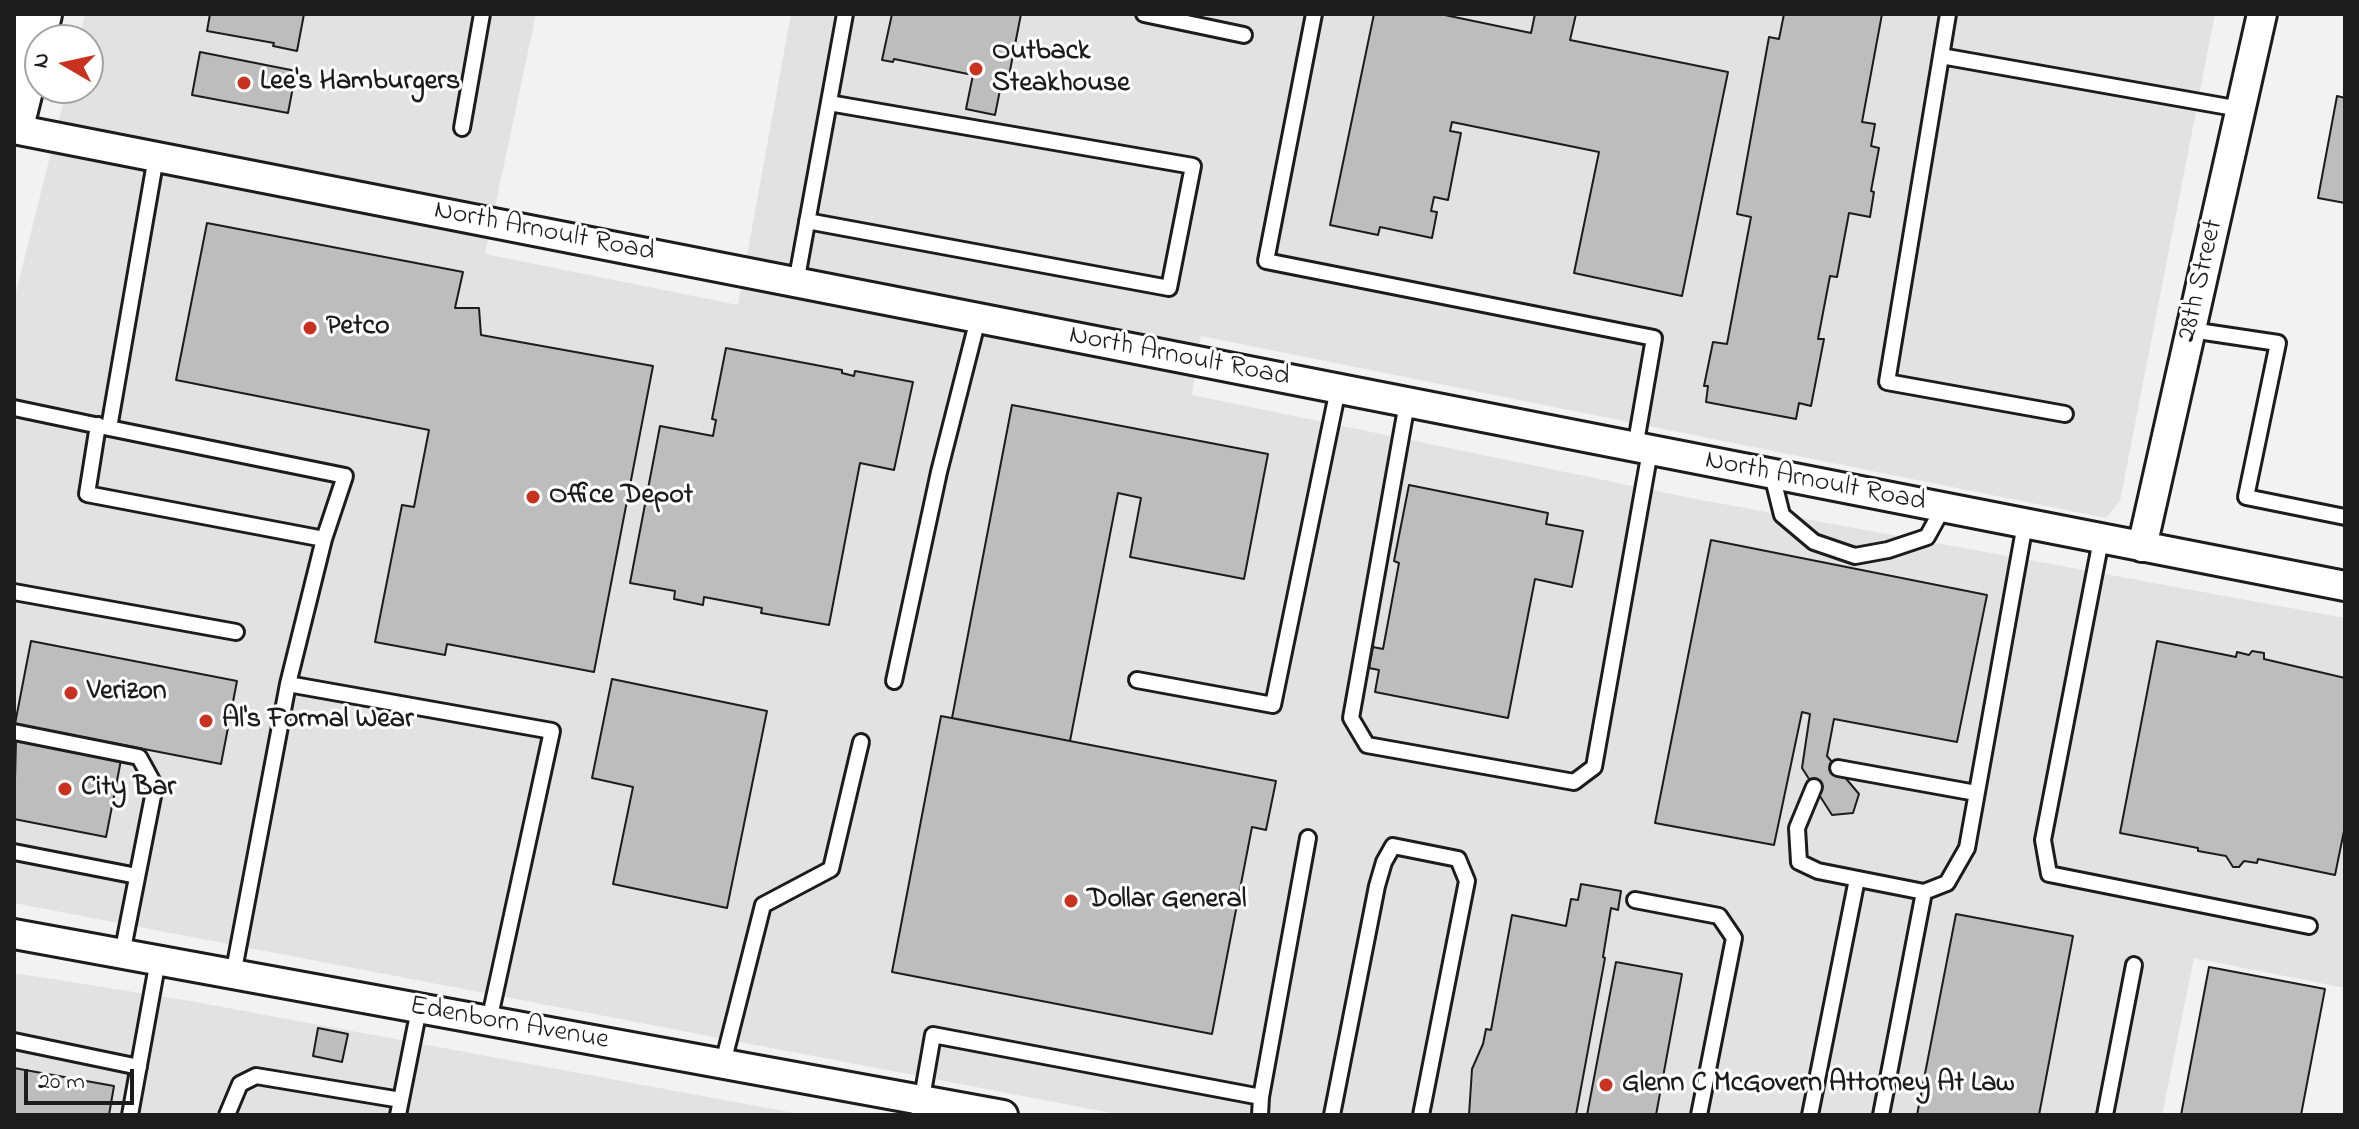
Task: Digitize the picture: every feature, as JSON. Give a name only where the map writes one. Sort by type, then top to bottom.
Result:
[{"type":"main road","points":[[14,114],[24,75]]},
{"type":"street","name":"28th Street","points":[[2142,547],[2262,14]]},
{"type":"street","name":"North Arnoult Road","points":[[14,129],[2345,586]]},
{"type":"street","name":"Edenborn Avenue","points":[[14,934],[723,1063],[920,1107],[1003,1115]]},
{"type":"lane","points":[[462,128],[482,14]]},
{"type":"lane","points":[[796,283],[845,14]]},
{"type":"lane","points":[[1144,14],[1244,35]]},
{"type":"lane","points":[[1314,14],[1266,261],[1654,338],[1643,449],[1594,767],[1574,782],[1367,745],[1351,718],[1407,403]]},
{"type":"lane","points":[[1948,14],[1887,382],[2065,414]]},
{"type":"lane","points":[[1941,56],[2240,109]]},
{"type":"lane","points":[[807,221],[1169,288],[1193,166],[829,103]]},
{"type":"lane","points":[[156,157],[104,427],[87,494],[324,539]]},
{"type":"lane","points":[[894,681],[939,472],[978,319]]},
{"type":"lane","points":[[2191,330],[2278,343],[2246,497],[2345,517]]},
{"type":"lane","points":[[1137,680],[1273,705],[1338,389]]},
{"type":"lane","points":[[14,408],[345,476],[324,539],[288,684],[233,975]]},
{"type":"lane","points":[[1772,475],[1782,515],[1814,542],[1855,556],[1888,550],[1927,537],[1943,508]]},
{"type":"lane","points":[[1814,787],[1797,828],[1799,862],[1818,871],[1924,892],[1947,883],[1967,848],[2025,524]]},
{"type":"lane","points":[[2101,540],[2043,840],[2049,874],[2309,926]]},
{"type":"lane","points":[[14,592],[236,632]]},
{"type":"lane","points":[[288,684],[552,731],[489,1021]]},
{"type":"lane","points":[[14,732],[139,757],[155,786],[122,954]]},
{"type":"lane","points":[[723,1063],[763,905],[831,869],[861,742]]},
{"type":"lane","points":[[1838,768],[1976,793]]},
{"type":"lane","points":[[1260,1115],[1308,838]]},
{"type":"lane","points":[[1332,1115],[1377,886],[1384,862],[1393,846],[1458,859],[1467,881],[1421,1115]]},
{"type":"lane","points":[[14,852],[137,876]]},
{"type":"lane","points":[[1810,1115],[1857,879]]},
{"type":"lane","points":[[1881,1115],[1924,892]]},
{"type":"lane","points":[[1635,900],[1719,916],[1734,938],[1699,1115]]},
{"type":"lane","points":[[130,1115],[158,960]]},
{"type":"lane","points":[[2105,1115],[2134,965]]},
{"type":"lane","points":[[398,1115],[419,1009]]},
{"type":"lane","points":[[920,1107],[933,1035],[1261,1097]]},
{"type":"lane","points":[[14,1041],[139,1067]]},
{"type":"lane","points":[[227,1115],[240,1084],[256,1076],[401,1100]]},
{"type":"shaded area","points":[[85,14],[536,14],[485,254],[738,305],[791,14],[2215,14],[2120,501],[2106,518],[1201,336],[1192,395],[1696,499],[2345,618],[2345,988],[2194,958],[2162,1115],[1122,1115],[14,903],[14,300],[63,104],[104,104],[104,24],[83,24]]},
{"type":"shaded area","points":[[14,973],[190,1001],[805,1115],[14,1115]]},
{"type":"building","points":[[210,14],[304,14],[297,51],[273,46],[274,43],[207,31]]},
{"type":"building","name":"Outback Steakhouse","points":[[892,14],[1021,14],[1007,86],[1001,85],[995,115],[966,109],[973,75],[894,59],[893,62],[882,60]]},
{"type":"building","points":[[1374,14],[1440,14],[1531,33],[1535,14],[1576,14],[1570,40],[1728,72],[1682,296],[1574,273],[1599,152],[1452,122],[1450,131],[1461,133],[1448,200],[1434,197],[1431,211],[1437,212],[1432,238],[1380,227],[1378,235],[1330,225]]},
{"type":"building","points":[[1784,14],[1882,14],[1862,122],[1875,124],[1871,146],[1879,148],[1870,217],[1849,213],[1837,277],[1830,276],[1818,339],[1824,339],[1811,406],[1799,403],[1796,419],[1706,402],[1708,386],[1704,386],[1713,342],[1727,344],[1751,217],[1737,214],[1769,37],[1779,39]]},
{"type":"building","name":"Lee's Hamburgers","points":[[200,52],[296,71],[288,113],[192,95]]},
{"type":"building","points":[[2337,96],[2345,98],[2345,203],[2318,198]]},
{"type":"building","points":[[207,223],[463,272],[455,308],[479,308],[481,335],[653,366],[594,672],[447,644],[445,655],[375,642],[402,505],[414,507],[429,430],[176,380]]},
{"type":"building","points":[[726,348],[842,370],[842,373],[854,376],[855,371],[913,382],[894,470],[860,463],[829,625],[761,613],[762,608],[704,597],[703,605],[674,599],[675,591],[630,583],[660,426],[713,436],[716,420],[712,419]]},
{"type":"building","points":[[1012,405],[1268,454],[1244,579],[1130,557],[1141,498],[1118,493],[1070,741],[952,718]]},
{"type":"building","points":[[1409,485],[1548,513],[1546,524],[1583,531],[1572,587],[1535,579],[1508,718],[1375,692],[1379,670],[1369,668],[1373,647],[1383,649],[1399,563],[1394,561]]},
{"type":"building","points":[[1711,540],[1987,595],[1957,742],[1834,719],[1827,756],[1859,794],[1853,813],[1832,815],[1802,768],[1810,714],[1802,712],[1774,845],[1655,823]]},
{"type":"building","points":[[31,641],[237,681],[221,764],[15,724]]},
{"type":"building","points":[[2157,641],[2236,657],[2237,652],[2249,655],[2252,651],[2264,653],[2264,659],[2345,678],[2345,826],[2335,875],[2258,859],[2257,863],[2244,861],[2239,867],[2233,867],[2226,856],[2120,833]]},
{"type":"building","points":[[612,679],[767,711],[727,908],[613,884],[633,787],[592,778]]},
{"type":"building","name":"Dollar General","points":[[941,716],[1276,781],[1266,830],[1252,827],[1212,1034],[892,972]]},
{"type":"building","name":"City Bar","points":[[16,739],[121,760],[106,837],[14,819]]},
{"type":"building","points":[[1581,884],[1621,891],[1618,910],[1611,908],[1605,958],[1576,1115],[1469,1115],[1472,1069],[1486,1029],[1491,1030],[1512,915],[1566,926],[1571,899],[1578,900]]},
{"type":"building","points":[[1956,914],[2073,936],[2039,1115],[1917,1115]]},
{"type":"building","points":[[1616,962],[1682,974],[1656,1115],[1587,1115]]},
{"type":"building","points":[[2209,967],[2325,989],[2301,1115],[2181,1115]]},
{"type":"building","points":[[318,1028],[348,1034],[342,1062],[313,1056]]},
{"type":"building","points":[[14,1068],[114,1086],[109,1115],[14,1115]]},
{"type":"place","name":"Outback Steakhouse","points":[[976,69]]},
{"type":"place","name":"Lee's Hamburgers","points":[[244,83]]},
{"type":"place","name":"Petco","points":[[310,328]]},
{"type":"place","name":"Office Depot","points":[[533,497]]},
{"type":"place","name":"Verizon","points":[[71,693]]},
{"type":"place","name":"Al's Formal Wear","points":[[206,721]]},
{"type":"place","name":"City Bar","points":[[65,789]]},
{"type":"place","name":"Dollar General","points":[[1071,901]]},
{"type":"place","name":"Glenn C McGovern Attorney At Law","points":[[1606,1085]]}]
